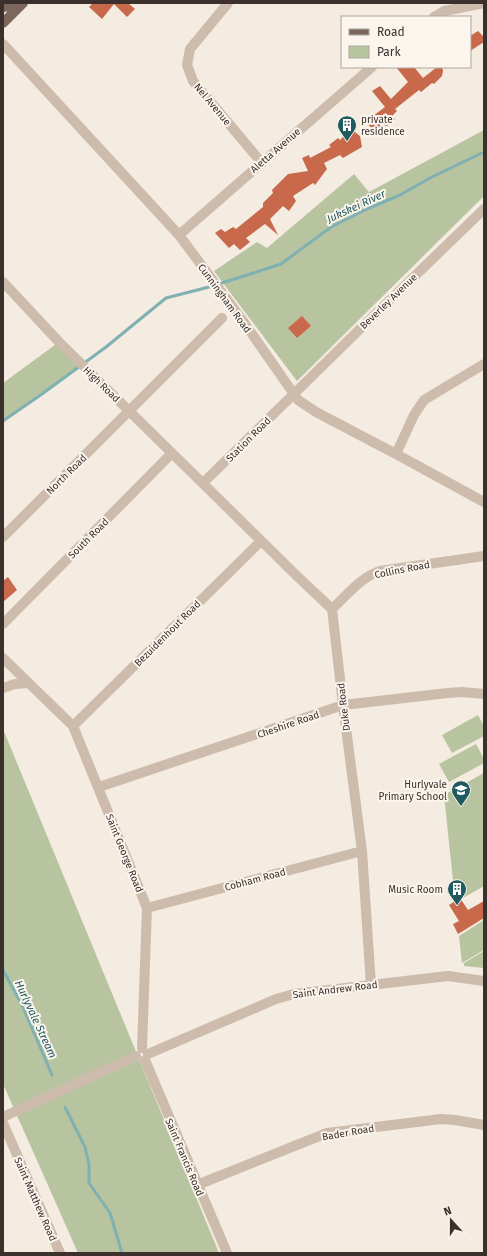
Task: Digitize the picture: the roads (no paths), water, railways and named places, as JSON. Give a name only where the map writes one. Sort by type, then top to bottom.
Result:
[{"type":"main road","points":[[3,7],[22,3]]},
{"type":"main road","points":[[3,23],[22,3]]},
{"type":"street","name":"Nel Avenue","points":[[228,3],[190,49],[187,65],[193,81],[261,162]]},
{"type":"street","points":[[435,16],[443,7],[484,3]]},
{"type":"street","name":"Cunningham Road","points":[[3,44],[179,235],[243,321],[293,395],[303,404],[316,412],[484,502]]},
{"type":"street","name":"Aletta Avenue","points":[[179,235],[261,162],[371,68]]},
{"type":"street","name":"Beverley Avenue","points":[[293,395],[484,209]]},
{"type":"street","name":"High Road","points":[[3,282],[59,342],[203,484]]},
{"type":"street","name":"North Road","points":[[3,537],[222,318]]},
{"type":"street","points":[[396,454],[414,415],[424,400],[484,364]]},
{"type":"street","name":"Station Road","points":[[203,484],[293,395]]},
{"type":"street","name":"South Road","points":[[3,624],[172,453]]},
{"type":"street","points":[[203,484],[332,609]]},
{"type":"street","name":"Bezuidenhout Road","points":[[73,726],[261,541]]},
{"type":"street","name":"Collins Road","points":[[332,609],[361,581],[373,573],[484,556]]},
{"type":"street","name":"Duke Road","points":[[332,609],[362,851],[371,984]]},
{"type":"street","name":"Saint George Road","points":[[3,658],[73,726],[147,908],[143,1054]]},
{"type":"street","points":[[3,688],[28,682]]},
{"type":"street","name":"Cheshire Road","points":[[99,787],[343,706],[448,693],[462,692],[484,694]]},
{"type":"street","name":"Cobham Road","points":[[147,908],[362,851]]},
{"type":"street","name":"Saint Andrew Road","points":[[3,1117],[143,1054],[284,996],[371,984],[448,976],[484,981]]},
{"type":"street","name":"Saint Francis Road","points":[[143,1054],[227,1253]]},
{"type":"street","name":"Bader Road","points":[[197,1185],[327,1133],[441,1120],[455,1120],[484,1125]]},
{"type":"street","name":"Saint Matthew Road","points":[[3,1123],[60,1253]]},
{"type":"waterway","name":"Jukskei River","points":[[219,284],[281,264],[331,227],[400,195],[430,178],[484,152]]},
{"type":"waterway","name":"Jukskei River","points":[[3,421],[106,347],[166,298],[213,286]]},
{"type":"waterway","name":"Hurlyvale Stream","points":[[3,970],[23,1007],[52,1075]]},
{"type":"waterway","name":"Hurlyvale Stream","points":[[65,1107],[85,1147],[89,1164],[89,1183],[110,1213],[122,1253]]},
{"type":"place","name":"private residence","points":[[347,142]]},
{"type":"place","name":"Hurlyvale Primary School","points":[[461,807]]},
{"type":"place","name":"Music Room","points":[[457,906]]}]
